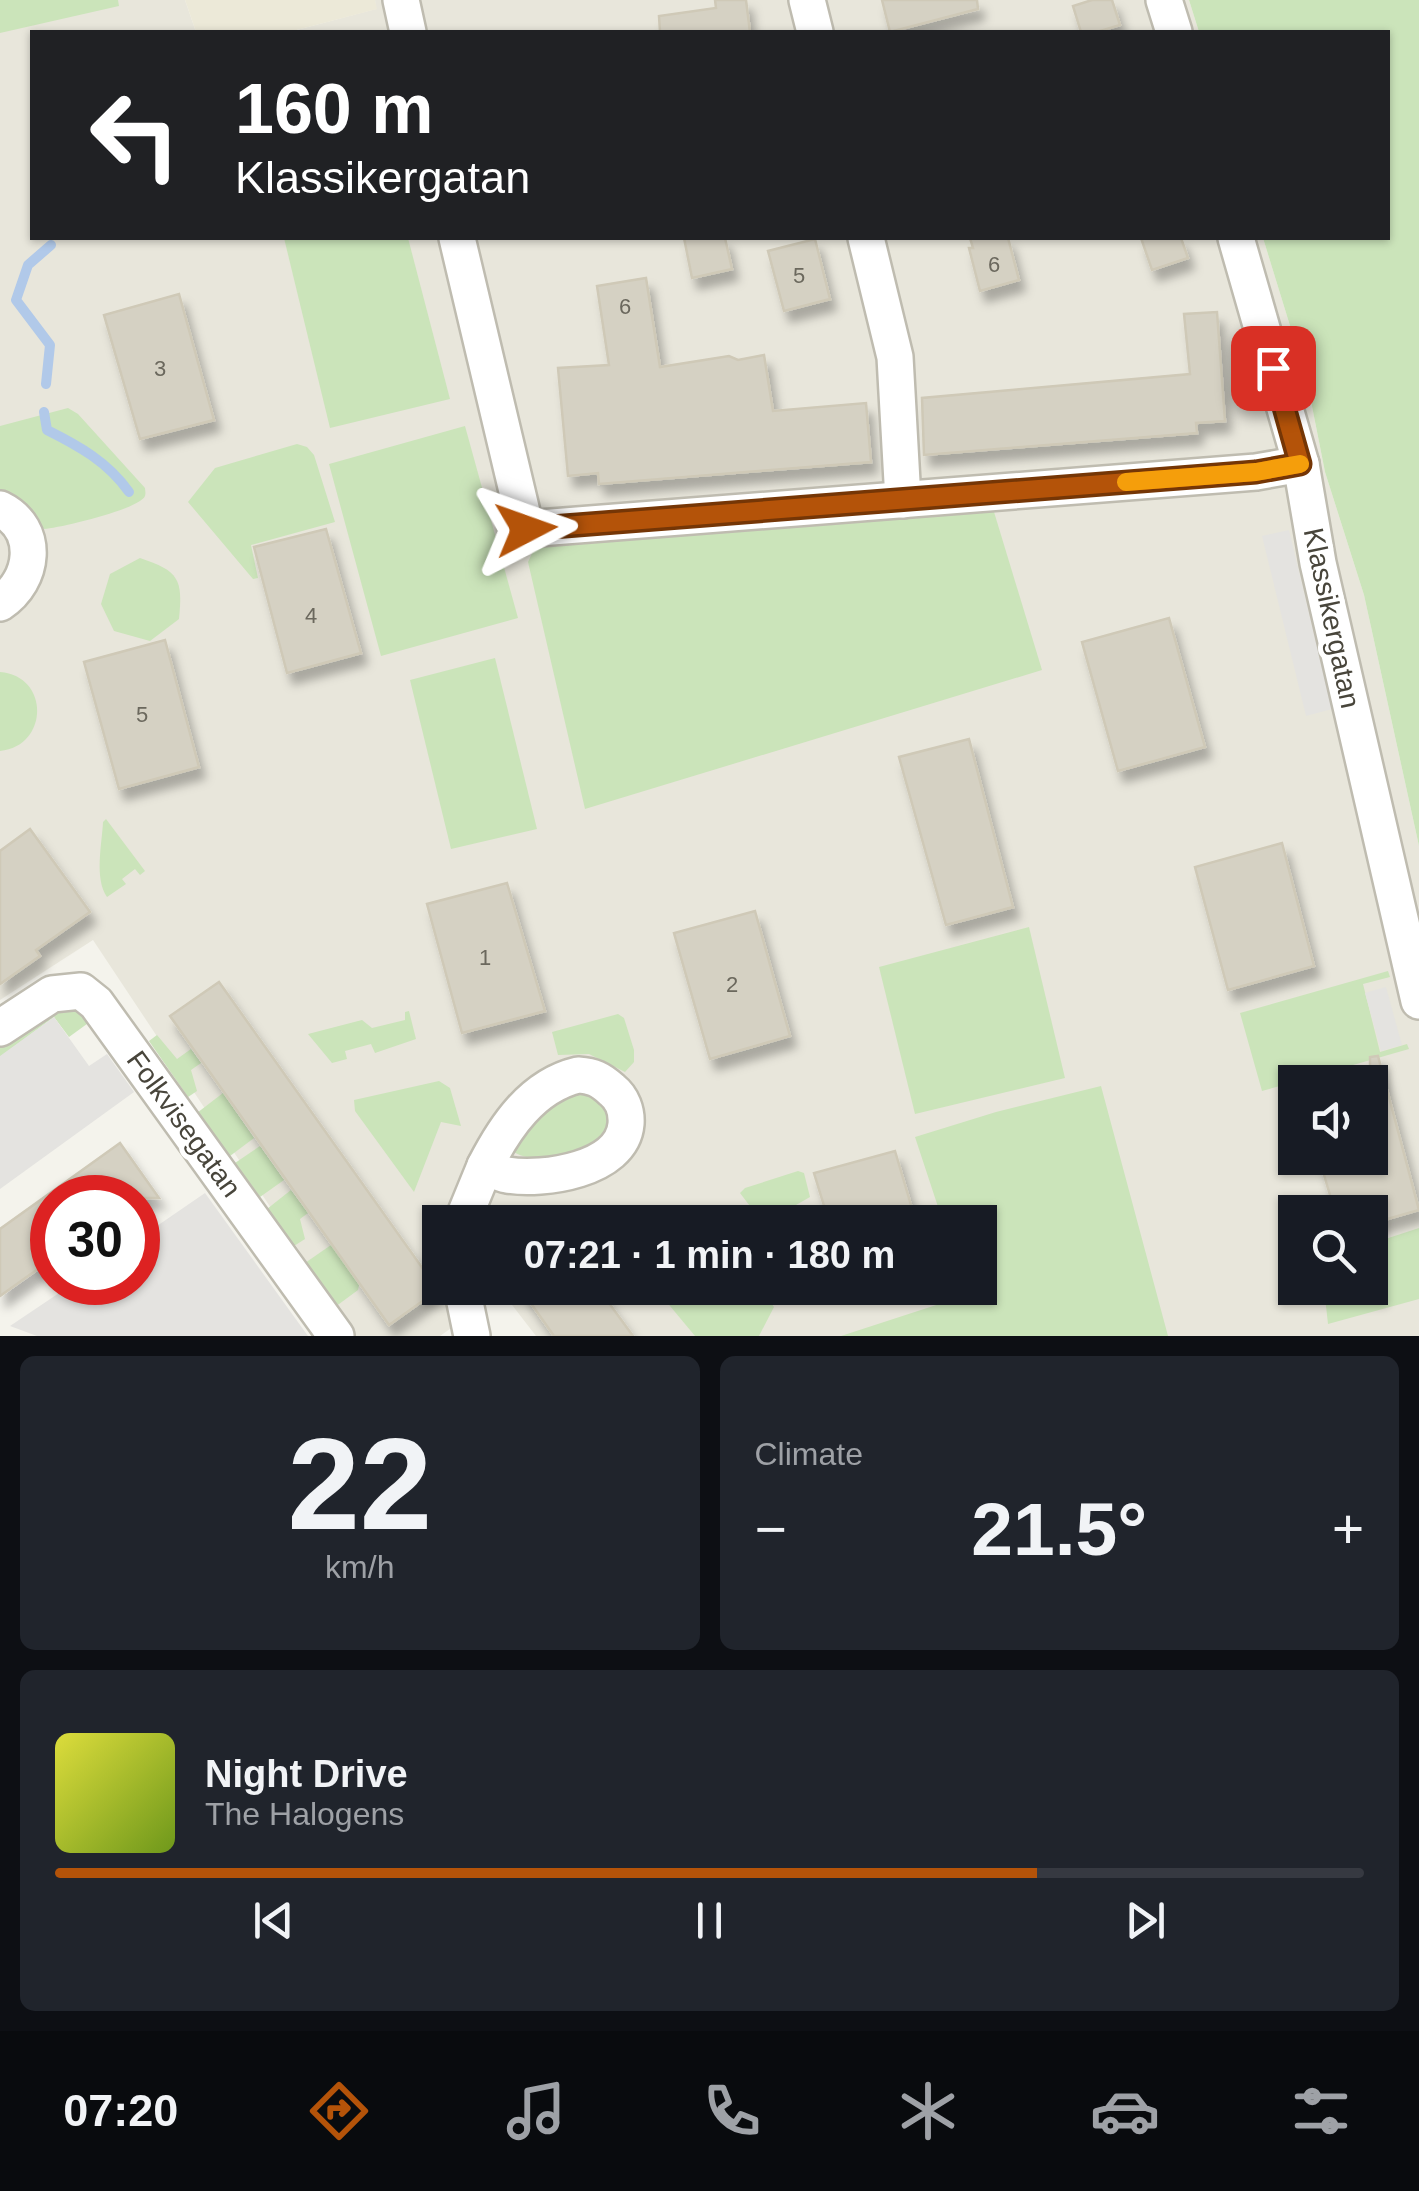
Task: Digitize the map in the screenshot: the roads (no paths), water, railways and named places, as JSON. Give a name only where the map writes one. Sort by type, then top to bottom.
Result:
[{"type":"street","points":[[401,0],[408,30]]},
{"type":"street","points":[[807,0],[814,30]]},
{"type":"street","points":[[1164,0],[1173,30]]},
{"type":"street","points":[[456,240],[526,529],[1256,472],[1300,464]]},
{"type":"street","points":[[866,240],[895,357],[904,500]]},
{"type":"street","name":"Klassikergatan","points":[[1237,240],[1300,464],[1318,563],[1419,1001]]},
{"type":"street","points":[[0,509],[28,538],[28,564],[16,590],[0,603]]},
{"type":"street","name":"Folkvisegatan","points":[[0,1028],[52,994],[81,991],[96,1002],[336,1336]]},
{"type":"street","points":[[469,1205],[485,1166]]},
{"type":"street","points":[[466,1305],[472,1336]]},
{"type":"waterway","points":[[46,384],[50,345],[16,300],[28,265],[51,245]]},
{"type":"waterway","points":[[44,412],[47,430],[92,456],[129,492]]}]
